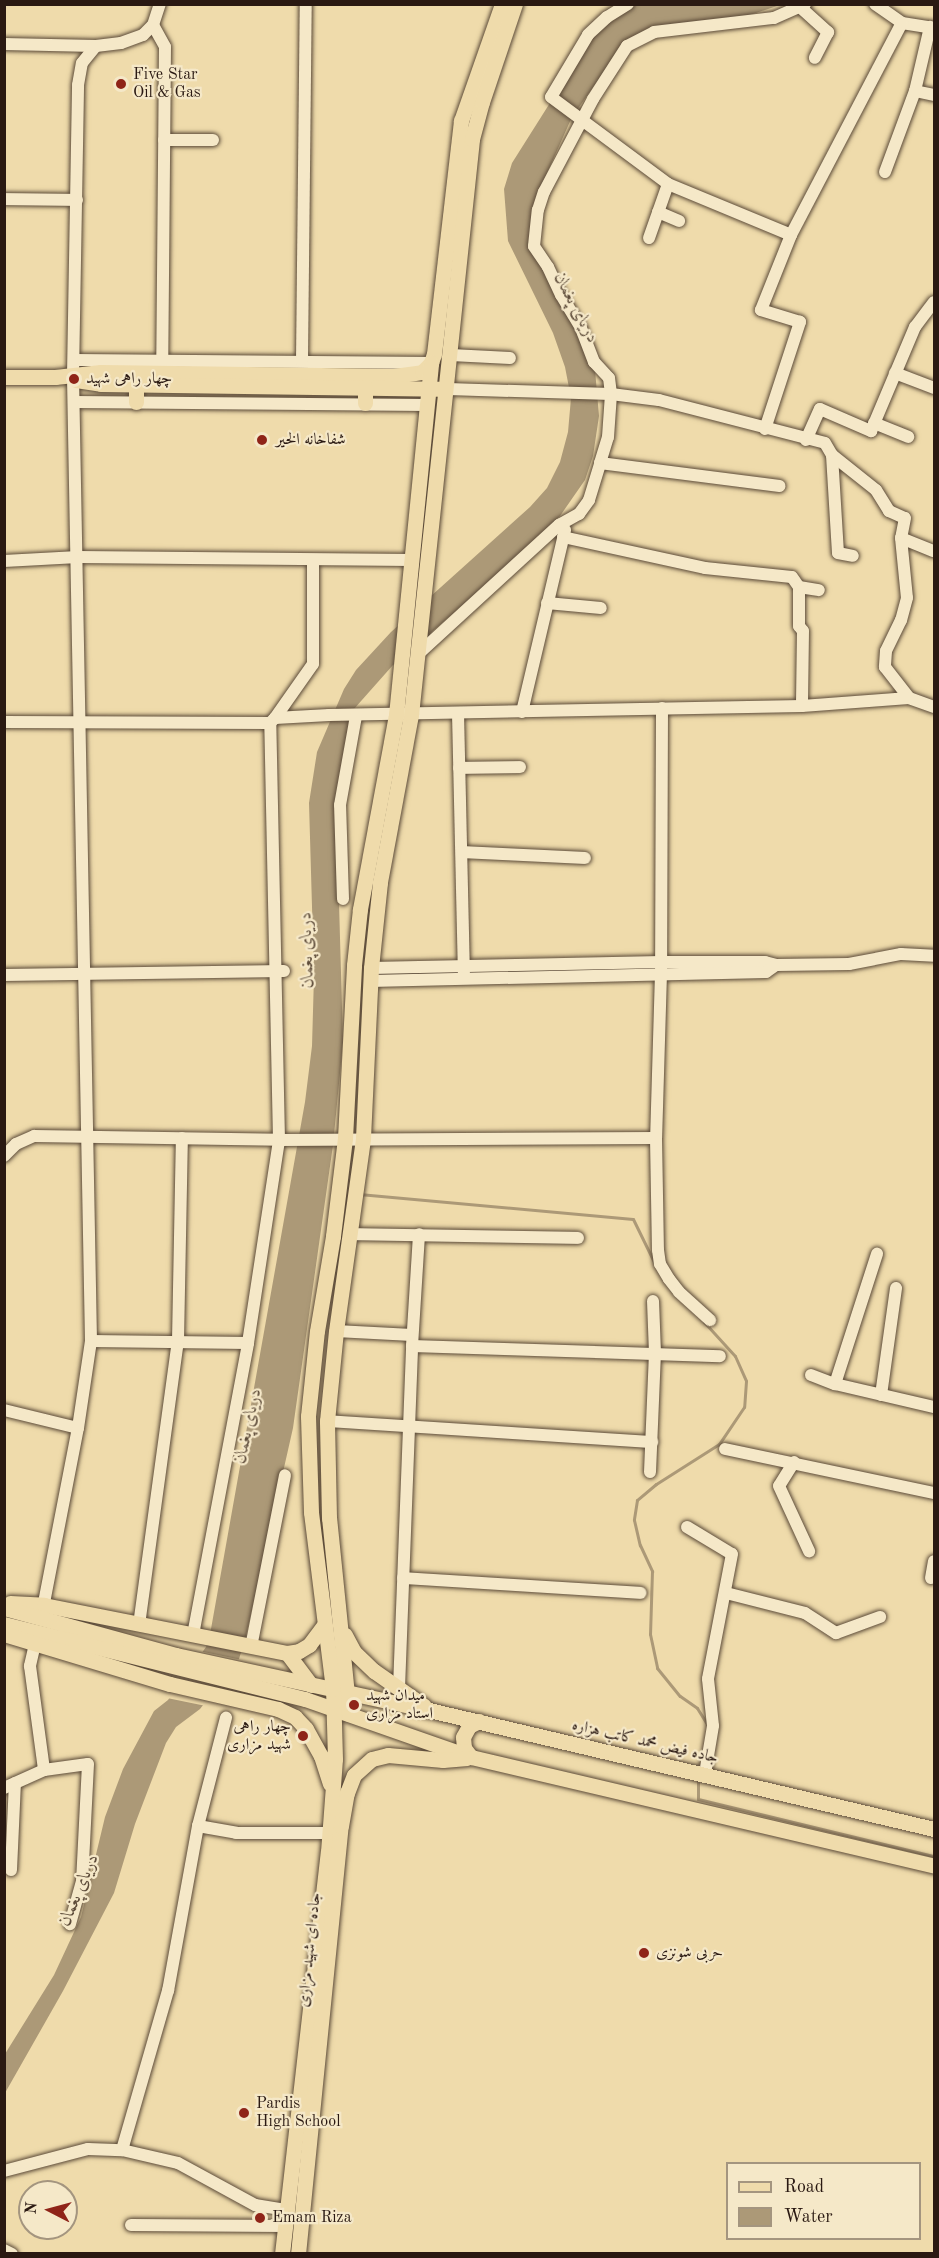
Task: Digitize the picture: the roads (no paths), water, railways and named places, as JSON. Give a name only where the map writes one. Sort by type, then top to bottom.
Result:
[{"type":"main road","points":[[340,1691],[340,1626],[329,1518],[327,1421],[336,1330],[363,1138],[371,974],[380,882],[403,715],[402,661],[407,604],[431,363],[460,121],[502,4]]},
{"type":"main road","points":[[340,1691],[324,1625],[311,1512],[308,1416],[317,1331],[333,1236],[345,1138],[354,964],[360,909],[417,655],[448,389],[472,139],[515,4]]},
{"type":"main road","points":[[4,376],[55,377],[73,371],[115,365],[386,369],[416,375],[431,363]]},
{"type":"main road","points":[[73,371],[101,384],[365,395],[429,388],[448,389]]},
{"type":"main road","points":[[136,384],[136,402]]},
{"type":"main road","points":[[4,1602],[39,1625],[175,1661],[238,1683],[305,1699],[471,1757],[934,1866]]},
{"type":"main road","points":[[4,1608],[170,1684],[238,1683],[266,1704],[295,1717],[306,1729],[321,1756],[333,1793]]},
{"type":"main road","points":[[4,1624],[139,1625],[287,1653],[299,1651],[309,1645],[324,1625]]},
{"type":"main road","points":[[4,1634],[39,1625]]},
{"type":"main road","points":[[340,1626],[354,1652],[429,1710]]},
{"type":"main road","points":[[287,1653],[311,1685]]},
{"type":"main road","name":"جاده فیض محمد کاتب هزاره","points":[[238,1683],[311,1685],[340,1691],[479,1721],[934,1829]]},
{"type":"main road","name":"جاده ای شهید مزاری","points":[[282,2253],[342,1711],[340,1691]]},
{"type":"main road","points":[[471,1757],[464,1748],[463,1737],[468,1726],[479,1721]]},
{"type":"main road","name":"جاده ای شهید مزاری","points":[[298,2253],[347,1793],[354,1775],[372,1759],[388,1755],[443,1760],[471,1757]]},
{"type":"street","points":[[4,44],[96,46],[121,43],[143,34],[153,25],[160,4]]},
{"type":"street","points":[[302,361],[306,4]]},
{"type":"street","points":[[628,4],[607,17],[588,35],[551,97],[668,184],[791,235]]},
{"type":"street","points":[[875,4],[902,23],[932,28],[915,91],[885,172]]},
{"type":"street","points":[[417,655],[559,525],[579,514],[589,500],[608,437],[606,394],[609,378],[594,362],[581,328],[561,295],[549,267],[534,246],[538,210],[544,192],[579,117],[627,46],[654,33],[774,18],[802,6],[828,32],[815,58]]},
{"type":"street","points":[[765,429],[800,322],[761,310],[791,235],[902,23]]},
{"type":"street","points":[[153,25],[165,47],[162,361]]},
{"type":"street","points":[[44,1770],[30,1666],[78,1428],[91,1341],[73,371],[78,85],[82,63],[96,46]]},
{"type":"street","points":[[915,91],[934,95]]},
{"type":"street","points":[[164,140],[213,140]]},
{"type":"street","points":[[649,238],[668,184]]},
{"type":"street","points":[[4,199],[77,200]]},
{"type":"street","points":[[658,212],[679,220]]},
{"type":"street","points":[[806,440],[820,409],[868,432],[871,431],[915,327],[934,302]]},
{"type":"street","points":[[451,355],[510,358]]},
{"type":"street","points":[[115,365],[162,361],[302,361],[386,369]]},
{"type":"street","points":[[895,373],[934,388]]},
{"type":"street","points":[[448,389],[606,394],[658,400],[806,440],[825,443],[832,455],[876,490],[889,511],[905,518],[901,538],[907,598],[901,620],[886,651],[885,667],[909,698]]},
{"type":"street","points":[[74,402],[365,395],[427,405]]},
{"type":"street","points":[[874,423],[908,437]]},
{"type":"street","points":[[832,455],[838,553],[853,555]]},
{"type":"street","points":[[600,463],[780,486]]},
{"type":"street","points":[[522,712],[568,520]]},
{"type":"street","points":[[563,537],[705,568],[792,578],[799,587],[800,626],[803,631],[802,706]]},
{"type":"street","points":[[901,538],[934,551]]},
{"type":"street","points":[[4,561],[78,557],[412,560]]},
{"type":"street","points":[[198,1636],[248,1343],[279,1140],[279,971],[273,720],[313,664],[313,560]]},
{"type":"street","points":[[799,587],[819,590]]},
{"type":"street","points":[[547,603],[601,608]]},
{"type":"street","points":[[4,722],[81,724],[273,720],[329,715],[802,706],[909,698],[934,707]]},
{"type":"street","points":[[662,708],[661,968],[656,1138],[658,1250],[660,1264],[679,1292],[710,1320]]},
{"type":"street","points":[[458,713],[465,978]]},
{"type":"street","points":[[342,899],[340,805],[354,716]]},
{"type":"street","points":[[459,768],[520,767]]},
{"type":"street","points":[[462,852],[585,858]]},
{"type":"street","points":[[371,974],[465,978],[765,962],[776,965],[849,964],[901,954],[934,956]]},
{"type":"street","points":[[371,974],[464,965],[661,968]]},
{"type":"street","points":[[4,975],[279,971]]},
{"type":"street","points":[[4,1156],[16,1144],[34,1136],[86,1135],[279,1140],[295,1138],[656,1138]]},
{"type":"street","points":[[139,1625],[178,1341],[182,1138]]},
{"type":"street","points":[[351,1234],[578,1238]]},
{"type":"street","points":[[399,1688],[412,1340],[419,1234]]},
{"type":"street","points":[[835,1384],[877,1254]]},
{"type":"street","points":[[881,1395],[896,1288]]},
{"type":"street","points":[[650,1472],[656,1353],[652,1301]]},
{"type":"street","points":[[336,1330],[412,1340],[720,1356]]},
{"type":"street","points":[[91,1341],[248,1343]]},
{"type":"street","points":[[811,1375],[835,1384],[934,1407]]},
{"type":"street","points":[[4,1410],[78,1428]]},
{"type":"street","points":[[327,1421],[409,1424],[521,1436],[529,1433],[652,1442]]},
{"type":"street","points":[[725,1449],[934,1493]]},
{"type":"street","points":[[794,1462],[778,1486],[809,1551]]},
{"type":"street","points":[[249,1646],[285,1475]]},
{"type":"street","points":[[687,1527],[732,1554],[708,1679],[713,1726],[705,1774]]},
{"type":"street","points":[[931,1578],[934,1561]]},
{"type":"street","points":[[403,1578],[641,1593]]},
{"type":"street","points":[[726,1593],[805,1613],[836,1634],[879,1617]]},
{"type":"street","points":[[122,2150],[168,1991],[198,1826],[226,1718]]},
{"type":"street","points":[[11,1870],[10,1786],[44,1770],[86,1763],[88,1766],[82,1881],[70,1924]]},
{"type":"street","points":[[198,1826],[236,1833],[329,1833]]},
{"type":"street","points":[[5,2171],[88,2149],[122,2150],[178,2163],[255,2205],[286,2218]]},
{"type":"street","points":[[131,2225],[286,2218]]},
{"type":"street","points":[[4,2250],[12,2253]]},
{"type":"water","name":"دریای پغمان","points":[[636,5],[780,5],[750,15],[660,27],[613,59],[572,117],[539,191],[533,236],[595,370],[599,416],[593,456],[585,480],[560,516],[498,575],[393,665],[354,709],[338,868],[343,1042],[333,1145],[293,1428],[246,1636],[239,1659],[200,1709],[176,1727],[166,1743],[135,1824],[114,1893],[63,1991],[5,2093],[5,2054],[54,1975],[81,1917],[105,1817],[123,1769],[154,1711],[168,1700],[206,1647],[211,1629],[305,1102],[312,1046],[314,976],[309,803],[317,752],[344,689],[356,670],[391,632],[530,507],[547,488],[560,462],[568,432],[571,398],[565,367],[553,333],[508,241],[504,189],[512,163],[591,38],[621,12]]},
{"type":"waterway","points":[[359,1194],[633,1219],[654,1262]]},
{"type":"waterway","points":[[704,1322],[735,1356],[746,1381],[744,1407],[719,1444],[656,1484],[637,1500],[634,1520],[640,1545],[652,1571],[650,1634],[657,1668],[680,1696],[697,1708],[709,1727]]},
{"type":"waterway","points":[[698,1780],[698,1799],[934,1856]]},
{"type":"place","name":"Five Star Oil & Gas","points":[[121,84]]},
{"type":"place","name":"چهار راهی شهید","points":[[74,379]]},
{"type":"place","name":"شفاخانه الخیر","points":[[262,440]]},
{"type":"place","name":"میدان شهید استاد مزاری","points":[[354,1705]]},
{"type":"place","name":"چهار راهی شهید مزاری","points":[[303,1736]]},
{"type":"place","name":"حربی شونزی","points":[[644,1953]]},
{"type":"place","name":"Pardis High School","points":[[244,2113]]},
{"type":"place","name":"Emam Riza","points":[[260,2218]]}]
